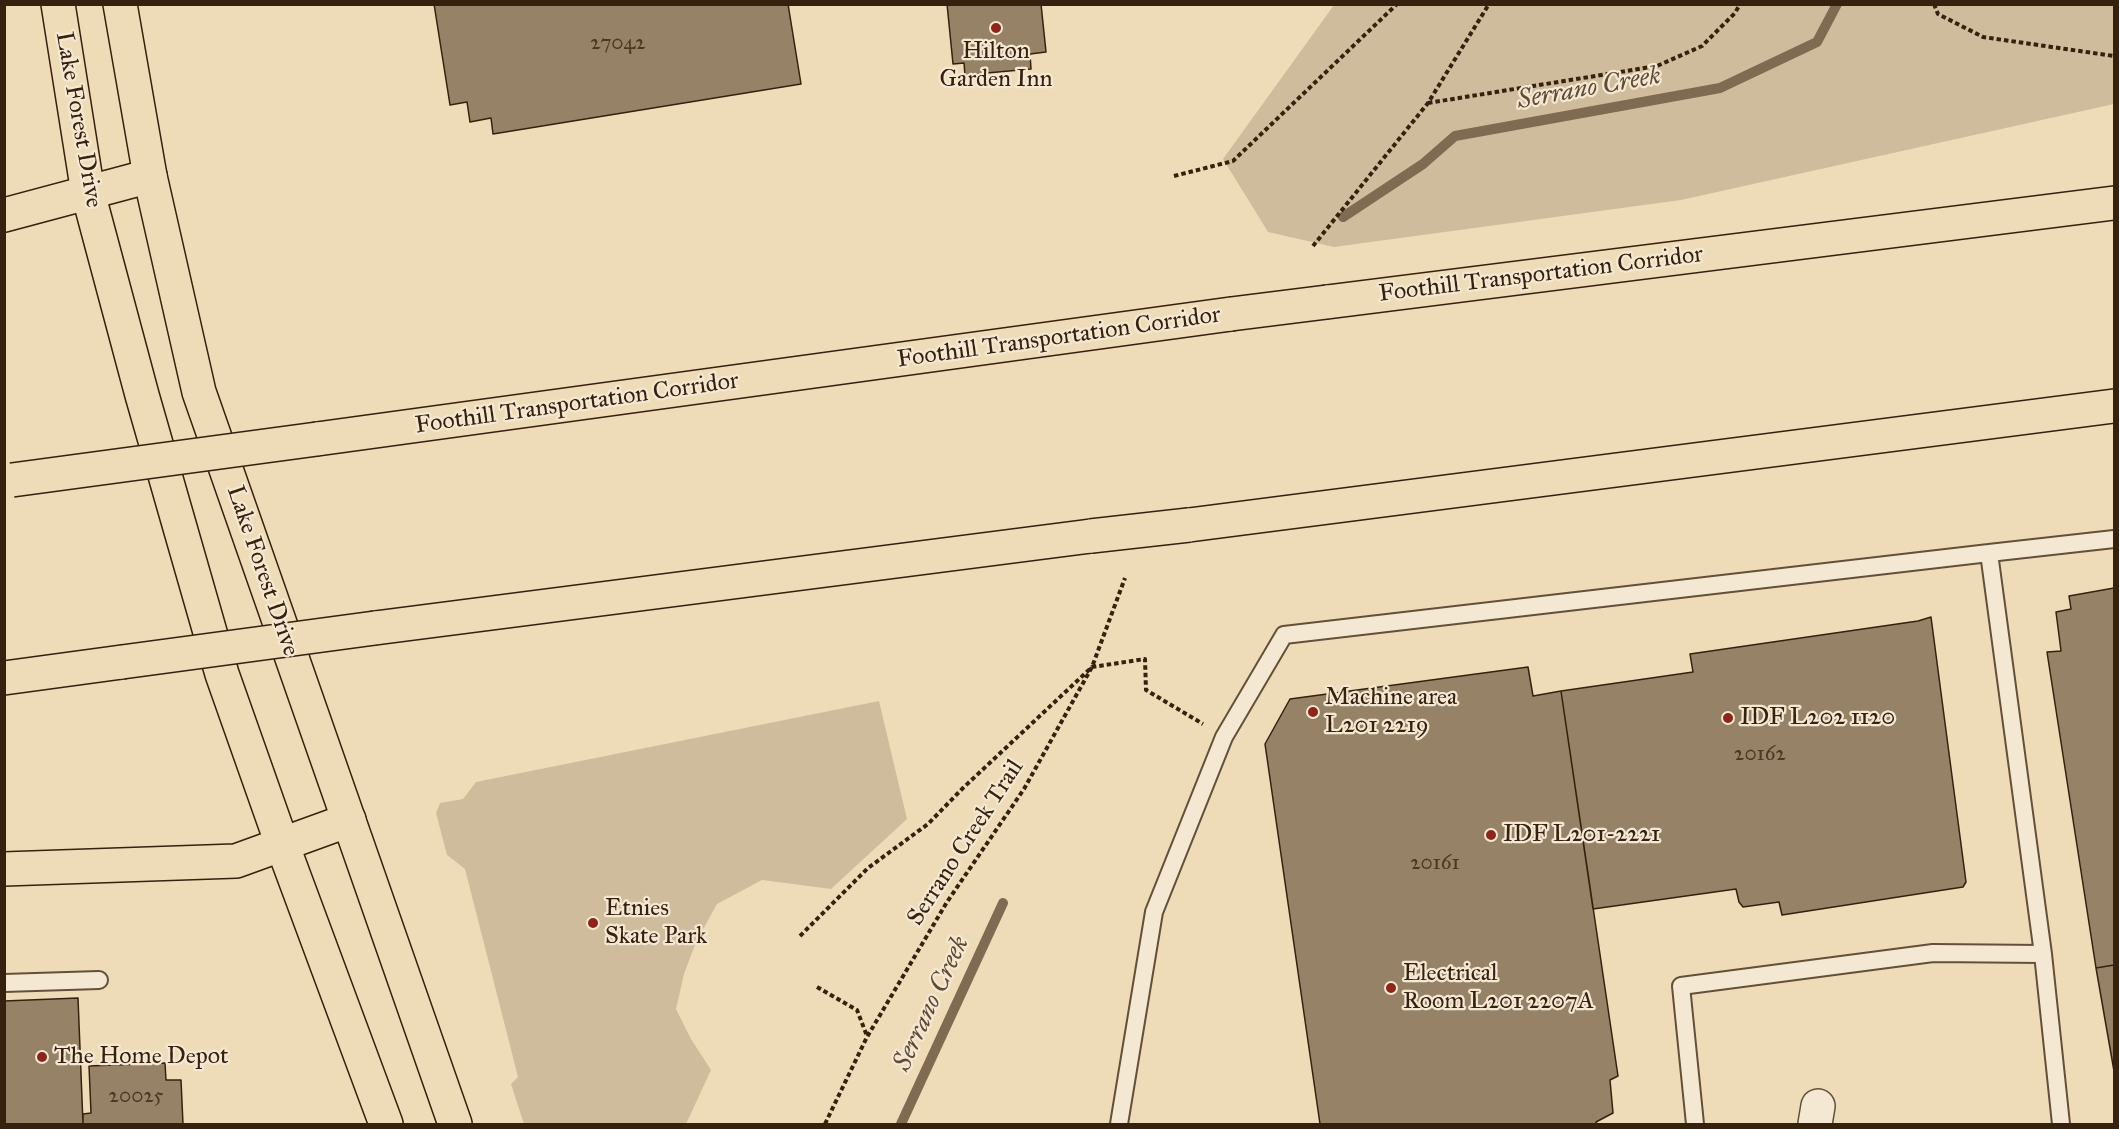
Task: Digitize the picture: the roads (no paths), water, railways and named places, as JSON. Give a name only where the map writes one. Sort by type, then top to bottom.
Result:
[{"type":"main road","name":"Lake Forest Drive","points":[[58,4],[88,193],[142,395],[222,674],[386,1125]]},
{"type":"main road","name":"Lake Forest Drive","points":[[120,4],[150,176],[199,392],[455,1125]]},
{"type":"main road","points":[[4,215],[150,176]]},
{"type":"main road","name":"Foothill Transportation Corridor","points":[[8,480],[1231,314],[2115,203]]},
{"type":"main road","points":[[4,678],[375,628],[2115,405]]},
{"type":"main road","points":[[4,869],[236,861],[350,820]]},
{"type":"lane","points":[[1119,1125],[1154,912],[1224,737],[1284,635],[2115,539]]},
{"type":"lane","points":[[1989,553],[2043,954],[2061,1125]]},
{"type":"lane","points":[[1695,1125],[1681,986],[1933,953],[2043,954]]},
{"type":"lane","points":[[4,983],[99,980]]},
{"type":"waterway","name":"Serrano Creek","points":[[1343,217],[1423,164],[1455,136],[1720,88],[1817,42],[1837,4]]},
{"type":"waterway","name":"Serrano Creek","points":[[901,1124],[1003,903]]},
{"type":"place","name":"Hilton Garden Inn","points":[[996,28]]},
{"type":"place","name":"Machine area L201 2219","points":[[1313,712]]},
{"type":"place","name":"IDF L202 1120","points":[[1728,718]]},
{"type":"place","name":"IDF L201-2221","points":[[1491,835]]},
{"type":"place","name":"Etnies Skate Park","points":[[593,923]]},
{"type":"place","name":"Electrical Room L201 2207A","points":[[1391,988]]},
{"type":"place","name":"The Home Depot","points":[[42,1057]]}]
